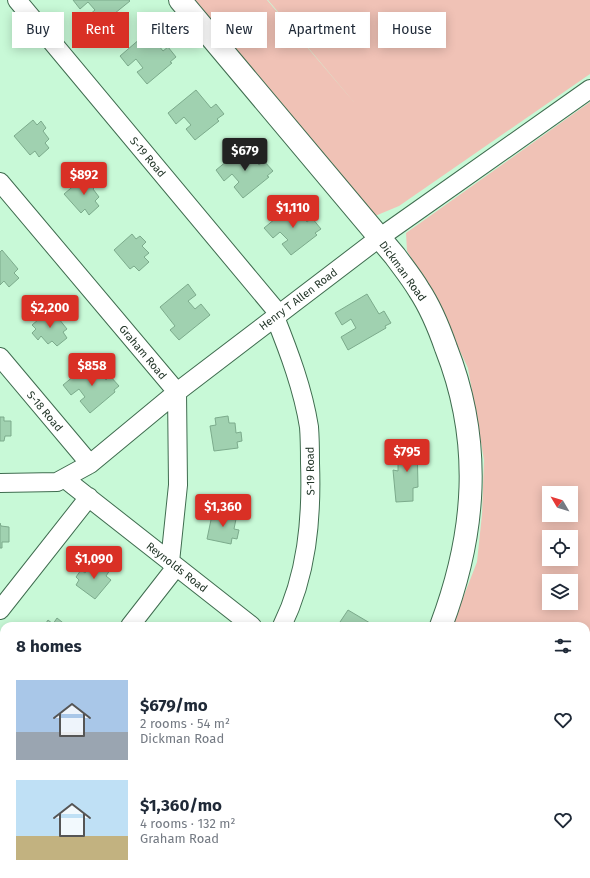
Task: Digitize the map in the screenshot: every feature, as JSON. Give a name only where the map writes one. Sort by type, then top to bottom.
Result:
[{"type":"street","name":"S-19 Road","points":[[17,0],[277,316],[297,377],[309,427],[311,492],[306,554],[283,622]]},
{"type":"street","name":"Dickman Road","points":[[180,0],[395,256],[420,291],[438,326],[452,363],[463,401],[468,433],[471,479],[470,517],[463,555],[454,592],[443,622]]},
{"type":"street","name":"Henry T Allen Road","points":[[0,483],[57,482],[90,464],[177,392],[379,238],[590,89]]},
{"type":"street","name":"Graham Road","points":[[0,182],[177,392]]},
{"type":"street","name":"S-18 Road","points":[[0,357],[90,464]]},
{"type":"street","points":[[133,622],[173,564],[178,485],[177,392]]},
{"type":"street","name":"Reynolds Road","points":[[65,479],[247,622]]},
{"type":"street","points":[[0,610],[89,498]]},
{"type":"shaded area","points":[[192,0],[267,0],[277,12],[275,12],[275,48],[308,48],[358,107],[308,48],[370,48],[370,12],[278,12],[268,0],[590,0],[590,74],[399,206],[375,216],[233,48],[267,48],[267,12],[211,12],[211,22]]},
{"type":"shaded area","points":[[590,102],[590,622],[454,622],[477,562],[482,514],[484,460],[468,368],[431,290],[407,251],[406,233]]},
{"type":"building","points":[[73,0],[130,1],[116,12],[93,12],[95,10],[88,2],[80,9]]},
{"type":"building","points":[[137,41],[137,48],[161,48],[163,51],[169,48],[176,57],[170,62],[172,63],[147,84],[137,72],[143,68],[136,59],[128,66],[120,56]]},
{"type":"building","points":[[196,90],[211,108],[216,104],[224,114],[217,119],[219,121],[195,140],[186,129],[191,125],[184,117],[176,124],[168,113]]},
{"type":"building","points":[[33,120],[37,125],[41,121],[46,128],[43,131],[49,139],[45,143],[49,148],[39,157],[35,151],[30,155],[14,136]]},
{"type":"building","points":[[244,147],[259,165],[264,161],[273,171],[267,176],[269,177],[243,198],[234,187],[239,182],[232,174],[224,181],[216,170]]},
{"type":"building","points":[[83,178],[87,183],[91,179],[96,186],[93,189],[99,197],[95,201],[99,206],[89,215],[85,209],[81,213],[64,194]]},
{"type":"building","points":[[292,205],[307,222],[312,218],[321,229],[315,233],[317,235],[291,255],[282,244],[288,240],[280,232],[273,238],[264,228]]},
{"type":"building","points":[[132,234],[136,239],[140,236],[146,242],[142,246],[149,253],[144,257],[149,262],[139,271],[134,266],[130,269],[114,250]]},
{"type":"building","points":[[2,250],[18,269],[14,273],[19,278],[9,287],[4,281],[0,285],[0,252]]},
{"type":"building","points":[[188,284],[196,295],[188,301],[195,309],[201,304],[210,315],[179,340],[170,330],[175,326],[160,307]]},
{"type":"building","points":[[367,294],[379,314],[384,311],[391,323],[385,326],[386,328],[348,350],[341,337],[356,328],[351,319],[342,325],[335,313]]},
{"type":"building","points":[[51,309],[67,329],[63,332],[67,338],[57,346],[52,341],[48,344],[41,336],[38,340],[32,333],[36,329],[32,325]]},
{"type":"building","points":[[91,362],[106,380],[110,376],[119,386],[114,390],[115,392],[90,413],[80,401],[85,397],[79,389],[71,395],[63,385]]},
{"type":"building","points":[[228,416],[229,423],[235,423],[236,433],[241,432],[242,441],[237,442],[238,448],[214,451],[210,426],[216,425],[215,418]]},
{"type":"building","points":[[0,417],[4,417],[4,421],[11,421],[11,436],[5,436],[4,441],[0,441]]},
{"type":"building","points":[[404,441],[417,441],[418,487],[413,488],[413,501],[396,502],[393,470],[398,471],[398,452],[404,452]]},
{"type":"building","points":[[218,509],[231,511],[230,518],[236,519],[234,529],[239,530],[237,539],[232,538],[231,544],[207,539],[212,515],[217,516]]},
{"type":"building","points":[[0,523],[1,526],[9,527],[9,542],[2,542],[2,548],[0,548]]},
{"type":"building","points":[[100,563],[110,570],[106,576],[111,580],[95,599],[76,585],[79,580],[76,577],[81,570],[85,573],[91,565],[96,568]]},
{"type":"building","points":[[348,610],[368,622],[340,622]]},
{"type":"building","points":[[57,618],[62,622],[54,622]]}]
